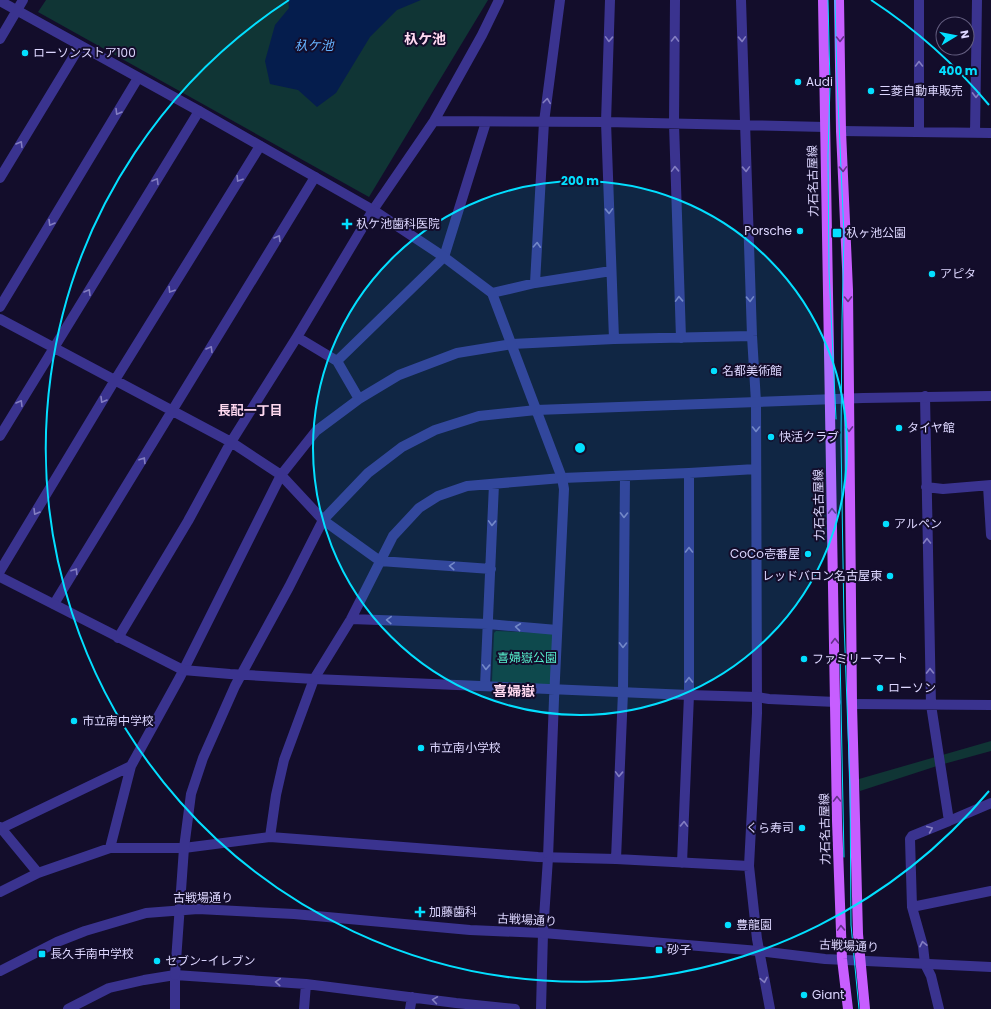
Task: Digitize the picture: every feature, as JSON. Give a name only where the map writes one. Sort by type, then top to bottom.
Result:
[{"type":"main road","name":"力石名古屋線","points":[[823,0],[837,821],[842,959],[848,1009]]},
{"type":"main road","points":[[839,0],[841,131],[848,285],[852,704],[856,786],[858,934],[865,1009]]},
{"type":"street","points":[[0,39],[23,0]]},
{"type":"street","points":[[118,638],[188,521],[231,442],[374,210],[434,121],[482,35],[499,0]]},
{"type":"street","points":[[535,284],[544,122],[560,0]]},
{"type":"street","points":[[610,0],[606,122],[614,339]]},
{"type":"street","points":[[675,0],[674,124],[681,338]]},
{"type":"street","points":[[741,0],[744,125],[756,402],[757,697],[749,866],[759,952],[770,1009]]},
{"type":"street","points":[[919,0],[919,131]]},
{"type":"street","points":[[975,133],[977,0]]},
{"type":"street","points":[[0,2],[199,111],[374,210],[444,257],[492,293],[562,478],[564,489],[554,690],[548,858],[542,934],[541,1009]]},
{"type":"street","points":[[0,178],[80,46]]},
{"type":"street","points":[[0,307],[138,78]]},
{"type":"street","points":[[0,436],[199,111]]},
{"type":"street","points":[[434,121],[606,122],[825,127]]},
{"type":"street","points":[[337,361],[444,257],[486,122]]},
{"type":"street","points":[[841,131],[991,133]]},
{"type":"street","points":[[0,571],[115,380],[260,146]]},
{"type":"street","points":[[54,604],[315,177]]},
{"type":"street","points":[[492,293],[611,271]]},
{"type":"street","points":[[0,319],[231,442],[281,475],[323,520],[380,561],[490,569]]},
{"type":"street","points":[[110,848],[131,766],[183,670],[281,475],[316,431],[359,399],[399,375],[457,354],[512,344],[614,339],[752,336]]},
{"type":"street","points":[[297,337],[337,361],[359,399]]},
{"type":"street","points":[[924,396],[931,705],[949,821]]},
{"type":"street","points":[[175,1009],[175,975],[184,848],[191,794],[203,758],[235,686],[323,520],[368,472],[402,447],[429,433],[479,416],[536,410],[924,396],[991,396]]},
{"type":"street","points":[[270,837],[276,795],[284,760],[314,679],[351,619],[393,536],[418,508],[438,496],[467,486],[562,478],[756,469]]},
{"type":"street","points":[[682,862],[689,695],[689,473]]},
{"type":"street","points":[[616,859],[623,692],[625,476]]},
{"type":"street","points":[[485,686],[494,484]]},
{"type":"street","points":[[926,488],[990,486],[991,535]]},
{"type":"street","points":[[0,577],[183,670],[314,679],[554,690],[757,697],[769,699],[836,702]]},
{"type":"street","points":[[351,619],[488,624],[557,630]]},
{"type":"street","points":[[852,704],[991,705]]},
{"type":"street","points":[[38,873],[1,827],[131,766]]},
{"type":"street","points":[[939,1009],[931,976],[925,964],[924,946],[912,907],[910,840],[912,836],[991,803]]},
{"type":"street","points":[[0,892],[38,873],[110,848],[184,848],[270,837],[548,858],[616,859],[749,866]]},
{"type":"street","points":[[912,907],[991,891]]},
{"type":"street","name":"古戦場通り","points":[[0,971],[57,942],[85,931],[146,913],[179,910],[241,911],[470,930],[542,934],[825,959],[991,967]]},
{"type":"street","points":[[68,1009],[109,988],[175,975],[306,984],[412,997],[456,1006],[515,1009]]},
{"type":"street","points":[[304,1009],[306,984]]},
{"type":"street","points":[[410,1009],[412,997]]},
{"type":"green space","points":[[46,0],[488,0],[369,197],[38,12]]},
{"type":"green space","name":"喜婦嶽公園","points":[[496,631],[551,633],[553,635],[553,681],[548,685],[494,684],[492,681],[494,633]]},
{"type":"green space","points":[[991,741],[991,751],[940,765],[860,791],[859,779]]},
{"type":"water","name":"杁ケ池","points":[[288,0],[421,0],[397,10],[370,37],[336,93],[317,107],[298,90],[270,84],[265,61],[275,25],[289,8]]},
{"type":"tram line","points":[[828,0],[830,85],[828,156],[829,271],[836,419]]},
{"type":"tram line","points":[[835,0],[844,235],[841,440],[844,622],[850,786],[851,925],[859,1009]]},
{"type":"tram line","points":[[840,653],[844,857]]},
{"type":"place","name":"ローソンストア100","points":[[25,53]]},
{"type":"place","name":"Audi","points":[[798,82]]},
{"type":"place","name":"三菱自動車販売","points":[[871,91]]},
{"type":"place","name":"杁ケ池歯科医院","points":[[347,224]]},
{"type":"place","name":"Porsche","points":[[800,231]]},
{"type":"place","name":"杁ヶ池公園","points":[[837,233]]},
{"type":"place","name":"アピタ","points":[[932,274]]},
{"type":"place","name":"名都美術館","points":[[714,371]]},
{"type":"place","name":"タイヤ館","points":[[899,428]]},
{"type":"place","name":"快活クラブ","points":[[771,437]]},
{"type":"place","name":"アルペン","points":[[886,524]]},
{"type":"place","name":"CoCo壱番屋","points":[[808,554]]},
{"type":"place","name":"レッドバロン名古屋東","points":[[890,576]]},
{"type":"place","name":"ファミリーマート","points":[[804,659]]},
{"type":"place","name":"ローソン","points":[[880,688]]},
{"type":"place","name":"市立南中学校","points":[[74,721]]},
{"type":"place","name":"市立南小学校","points":[[421,748]]},
{"type":"place","name":"くら寿司","points":[[802,828]]},
{"type":"place","name":"加藤歯科","points":[[420,912]]},
{"type":"place","name":"豊龍園","points":[[728,925]]},
{"type":"place","name":"砂子","points":[[659,950]]},
{"type":"place","name":"長久手南中学校","points":[[42,954]]},
{"type":"place","name":"セブン-イレブン","points":[[157,961]]},
{"type":"place","name":"Giant","points":[[804,995]]},
{"type":"district","name":"杁ケ池","points":[[425,39]]},
{"type":"district","name":"長配一丁目","points":[[250,410]]},
{"type":"district","name":"喜婦嶽","points":[[514,691]]}]
